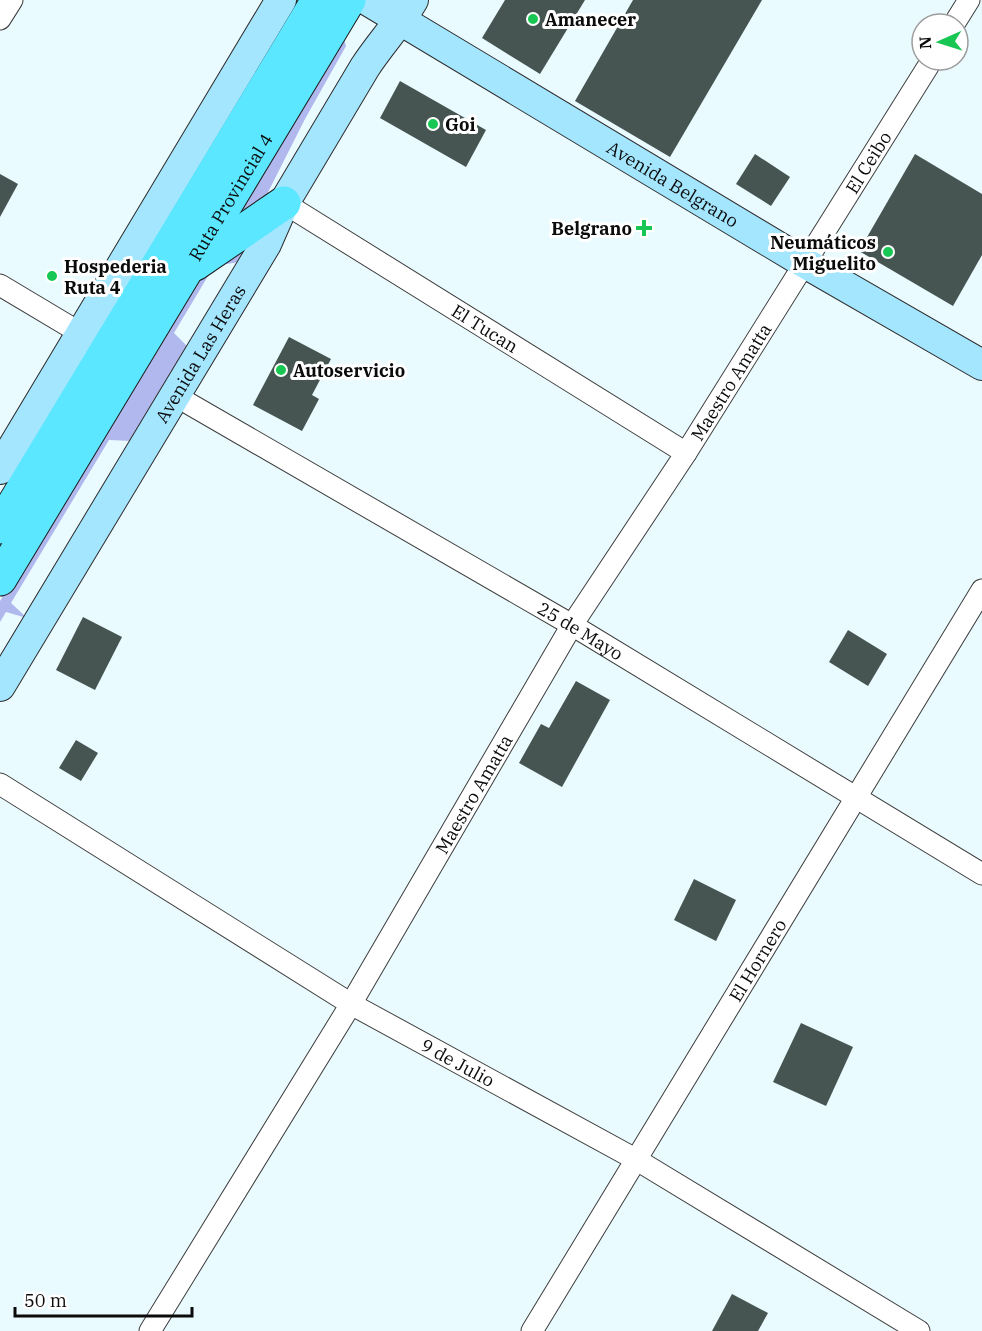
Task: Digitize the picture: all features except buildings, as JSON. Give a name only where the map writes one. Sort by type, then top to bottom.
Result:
[{"type":"main road","points":[[0,468],[281,0]]},
{"type":"main road","name":"Ruta Provincial 4","points":[[0,527],[318,0]]},
{"type":"main road","name":"Ruta Provincial 4","points":[[0,579],[349,0]]},
{"type":"main road","name":"Avenida Belgrano","points":[[367,0],[407,10],[805,263],[982,364]]},
{"type":"main road","name":"Avenida Las Heras","points":[[0,687],[266,244],[284,203],[375,51],[407,10]]},
{"type":"main road","points":[[186,270],[284,203]]},
{"type":"street","points":[[0,19],[12,0]]},
{"type":"street","name":"El Ceibo","points":[[805,263],[924,72]]},
{"type":"street","name":"El Tucan","points":[[284,203],[686,453]]},
{"type":"street","name":"Maestro Amatta","points":[[150,1331],[351,1004],[572,625],[686,453],[805,263]]},
{"type":"street","points":[[0,285],[81,334]]},
{"type":"street","name":"25 de Mayo","points":[[174,395],[572,625],[982,874]]},
{"type":"street","name":"El Hornero","points":[[532,1331],[982,590]]},
{"type":"street","name":"9 de Julio","points":[[0,784],[351,1004],[637,1160],[919,1331]]},
{"type":"shaded area","points":[[344,39],[346,46],[305,119],[261,206],[238,222],[232,213]]},
{"type":"shaded area","points":[[253,235],[239,262],[214,266],[174,333],[189,348],[132,441],[109,440],[11,603],[27,618],[6,612],[0,622],[0,601],[201,267]]},
{"type":"place","name":"Amanecer","points":[[533,19]]},
{"type":"place","name":"Goi","points":[[433,124]]},
{"type":"place","name":"Belgrano","points":[[644,228]]},
{"type":"place","name":"Neumáticos Miguelito","points":[[888,252]]},
{"type":"place","name":"Hospederia Ruta 4","points":[[52,276]]},
{"type":"place","name":"Autoservicio","points":[[281,370]]}]
